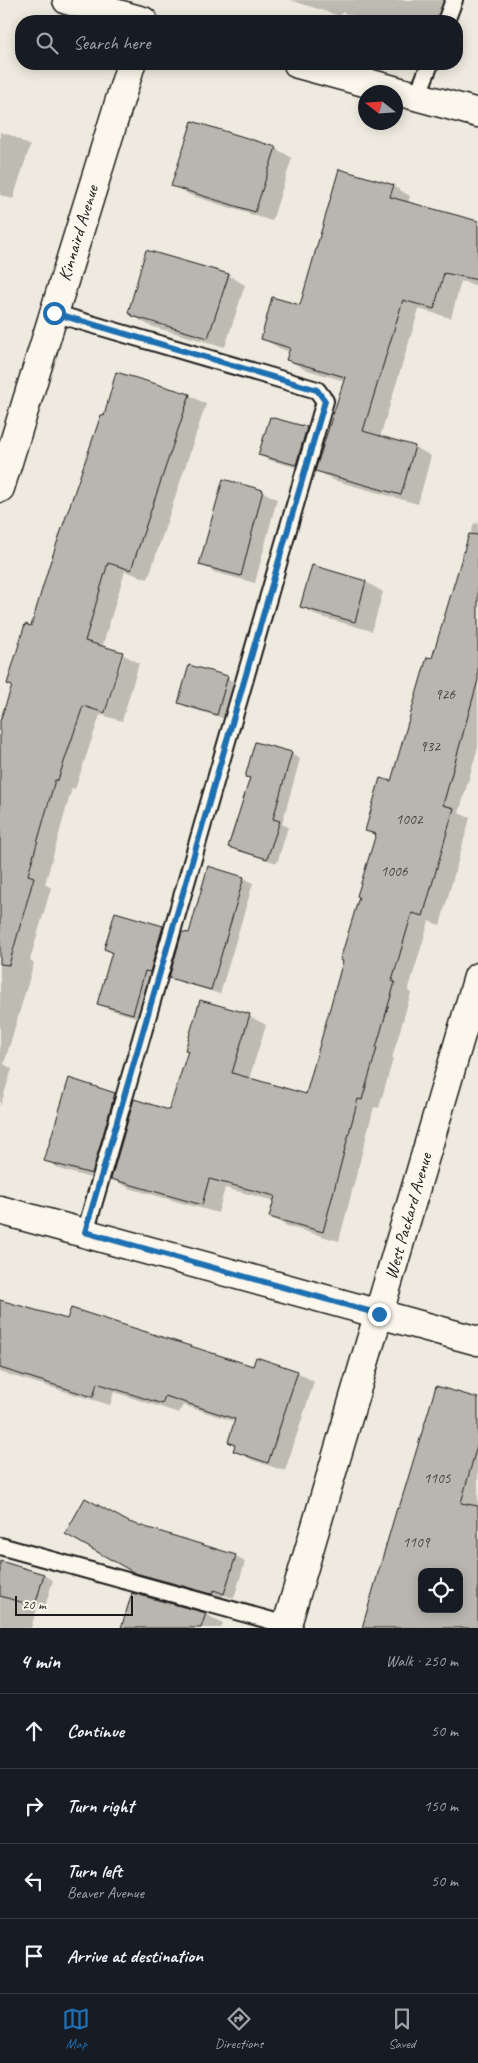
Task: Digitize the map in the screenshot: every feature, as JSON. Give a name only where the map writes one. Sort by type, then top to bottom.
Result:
[{"type":"street","points":[[67,0],[122,15]]},
{"type":"street","points":[[146,15],[151,0]]},
{"type":"street","name":"Kinnaird Avenue","points":[[0,488],[129,70]]},
{"type":"street","points":[[320,70],[478,113]]},
{"type":"street","name":"West Packard Avenue","points":[[290,1627],[478,977]]},
{"type":"street","points":[[0,1210],[478,1341]]},
{"type":"lane","points":[[448,15],[454,0]]},
{"type":"lane","points":[[417,96],[428,70]]},
{"type":"lane","points":[[54,313],[317,390],[325,401],[85,1232]]},
{"type":"lane","points":[[0,1546],[290,1627]]},
{"type":"building","points":[[192,121],[276,147],[255,212],[171,186]]},
{"type":"building","points":[[339,169],[394,185],[390,197],[478,221],[478,280],[444,273],[434,309],[403,300],[363,431],[415,446],[401,495],[315,471],[345,377],[286,360],[290,348],[261,339],[272,297],[300,305]]},
{"type":"building","points":[[146,250],[229,274],[208,338],[132,316],[128,313]]},
{"type":"building","points":[[116,372],[190,394],[131,570],[108,563],[85,641],[123,652],[105,713],[83,706],[58,780],[55,780],[28,875],[34,877],[9,965],[0,964],[0,721],[12,686],[7,684],[25,624],[31,626],[49,566],[101,415],[104,416]]},
{"type":"building","points":[[270,417],[307,427],[296,465],[258,455]]},
{"type":"building","points":[[223,479],[263,490],[241,576],[199,565]]},
{"type":"building","points":[[469,534],[478,535],[478,680],[443,805],[454,808],[423,916],[412,913],[392,981],[395,982],[377,1048],[362,1100],[358,1099],[323,1232],[269,1217],[275,1196],[209,1179],[202,1205],[111,1179],[134,1099],[169,1110],[188,1051],[185,1050],[200,1000],[250,1014],[232,1073],[306,1094],[343,961],[340,960],[359,897],[357,896],[376,834],[365,831],[380,778],[391,781],[427,657],[432,658]]},
{"type":"building","points":[[312,565],[366,581],[355,622],[300,607]]},
{"type":"building","points":[[189,665],[228,676],[217,715],[178,703]]},
{"type":"building","points":[[255,742],[292,752],[273,819],[280,821],[267,859],[228,847],[250,778],[245,777]]},
{"type":"building","points":[[208,866],[244,877],[211,990],[169,978],[182,932],[189,933]]},
{"type":"building","points":[[115,912],[163,926],[150,972],[145,971],[133,1014],[97,1004],[112,952],[104,949]]},
{"type":"building","points":[[69,1078],[115,1093],[92,1174],[44,1161]]},
{"type":"building","points":[[0,1300],[67,1319],[71,1308],[253,1366],[256,1357],[298,1371],[268,1463],[233,1451],[235,1445],[228,1442],[235,1419],[165,1396],[162,1404],[97,1383],[93,1397],[0,1368]]},
{"type":"building","points":[[436,1386],[478,1398],[478,1442],[461,1503],[478,1506],[478,1628],[362,1628],[397,1508],[399,1508]]},
{"type":"building","points":[[85,1498],[129,1522],[236,1555],[224,1594],[214,1590],[212,1594],[135,1573],[65,1534]]},
{"type":"building","points":[[0,1561],[44,1574],[35,1606],[0,1596]]},
{"type":"building","points":[[132,1593],[206,1613],[201,1628],[121,1628]]},
{"type":"route","points":[[54,313],[317,390],[325,401],[85,1232],[379,1314]]}]
